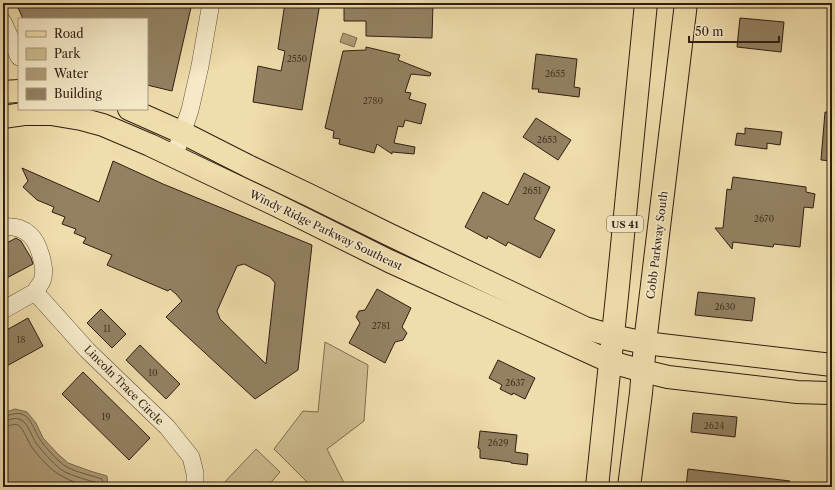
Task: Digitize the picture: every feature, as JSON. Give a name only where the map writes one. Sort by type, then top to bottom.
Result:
[{"type":"main road","name":"US 41","points":[[597,487],[611,362],[646,3]]},
{"type":"main road","name":"Cobb Parkway South","points":[[629,487],[686,3]]},
{"type":"main road","points":[[3,92],[18,90]]},
{"type":"main road","points":[[131,110],[183,133],[248,166],[585,328],[645,344],[832,365]]},
{"type":"main road","name":"Windy Ridge Parkway Southeast","points":[[3,117],[24,114],[51,114],[81,119],[103,125],[126,134],[402,267],[611,362],[668,377],[797,392],[832,392]]},
{"type":"street","points":[[174,157],[190,110],[200,66],[211,3]]},
{"type":"street","points":[[3,22],[18,55]]},
{"type":"street","points":[[3,227],[14,226],[30,235],[40,250],[43,265],[42,281],[35,292],[3,310]]},
{"type":"street","name":"Lincoln Trace Circle","points":[[35,292],[87,350],[167,427],[191,457],[195,473],[195,487]]},
{"type":"green space","points":[[325,342],[368,365],[364,421],[327,449],[346,487],[312,487],[274,449],[303,411],[318,412]]},
{"type":"green space","points":[[256,449],[280,472],[267,487],[220,487]]},
{"type":"water","points":[[343,33],[357,38],[354,47],[340,42]]},
{"type":"water","points":[[15,409],[27,412],[36,423],[43,438],[68,463],[107,476],[108,487],[3,487],[3,413]]},
{"type":"building","points":[[16,3],[192,3],[172,91],[148,85],[148,18],[23,18]]},
{"type":"building","points":[[285,3],[320,3],[302,110],[253,102],[258,66],[281,71],[285,51],[278,49]]},
{"type":"building","points":[[344,3],[433,3],[432,38],[366,36],[366,21],[344,21]]},
{"type":"building","points":[[740,18],[784,22],[781,52],[737,47]]},
{"type":"building","points":[[366,47],[400,55],[398,60],[431,73],[430,76],[411,74],[405,92],[411,93],[409,99],[426,104],[421,124],[405,120],[403,127],[398,126],[394,143],[415,147],[414,154],[392,152],[392,154],[377,144],[374,153],[339,144],[340,139],[333,138],[334,131],[325,128],[343,51],[366,50]]},
{"type":"building","points":[[536,54],[577,59],[574,87],[580,88],[579,97],[538,92],[539,89],[532,89]]},
{"type":"building","points":[[825,112],[832,113],[832,161],[821,160]]},
{"type":"building","points":[[536,118],[571,140],[558,160],[523,137]]},
{"type":"building","points":[[745,128],[782,132],[780,145],[767,143],[767,149],[735,145],[737,133],[745,134]]},
{"type":"building","points":[[113,161],[163,184],[312,245],[298,370],[255,399],[166,317],[182,301],[176,294],[170,289],[168,291],[107,265],[112,255],[83,243],[86,238],[74,233],[76,229],[62,224],[65,217],[52,212],[54,207],[37,200],[23,187],[28,181],[22,168],[99,202]],"holes":[[[244,264],[270,277],[275,283],[266,364],[220,319],[217,311],[237,266]]]},
{"type":"building","points":[[524,173],[550,187],[534,219],[555,230],[540,258],[508,242],[506,246],[488,236],[487,239],[465,227],[483,192],[508,205]]},
{"type":"building","points":[[733,177],[806,187],[806,192],[815,194],[813,208],[804,207],[800,247],[774,244],[773,247],[733,242],[732,249],[715,228],[723,228],[727,189],[731,190]]},
{"type":"building","points":[[16,238],[21,241],[33,264],[3,280],[3,245]]},
{"type":"building","points":[[377,289],[411,308],[402,327],[407,333],[403,340],[395,342],[385,363],[349,343],[360,323],[356,317],[359,311],[365,310]]},
{"type":"building","points":[[698,292],[755,298],[752,321],[695,315]]},
{"type":"building","points":[[101,309],[126,334],[112,348],[87,323]]},
{"type":"building","points":[[28,318],[43,346],[3,368],[3,332]]},
{"type":"building","points":[[140,345],[180,384],[166,399],[126,360]]},
{"type":"building","points":[[498,360],[535,378],[525,399],[500,389],[502,385],[489,378]]},
{"type":"building","points":[[83,372],[150,438],[129,460],[62,394]]},
{"type":"building","points":[[693,413],[737,417],[735,437],[691,432]]},
{"type":"building","points":[[480,431],[517,435],[515,452],[528,454],[527,465],[480,458],[480,449],[478,448]]},
{"type":"building","points":[[688,469],[790,481],[789,487],[686,487]]}]
